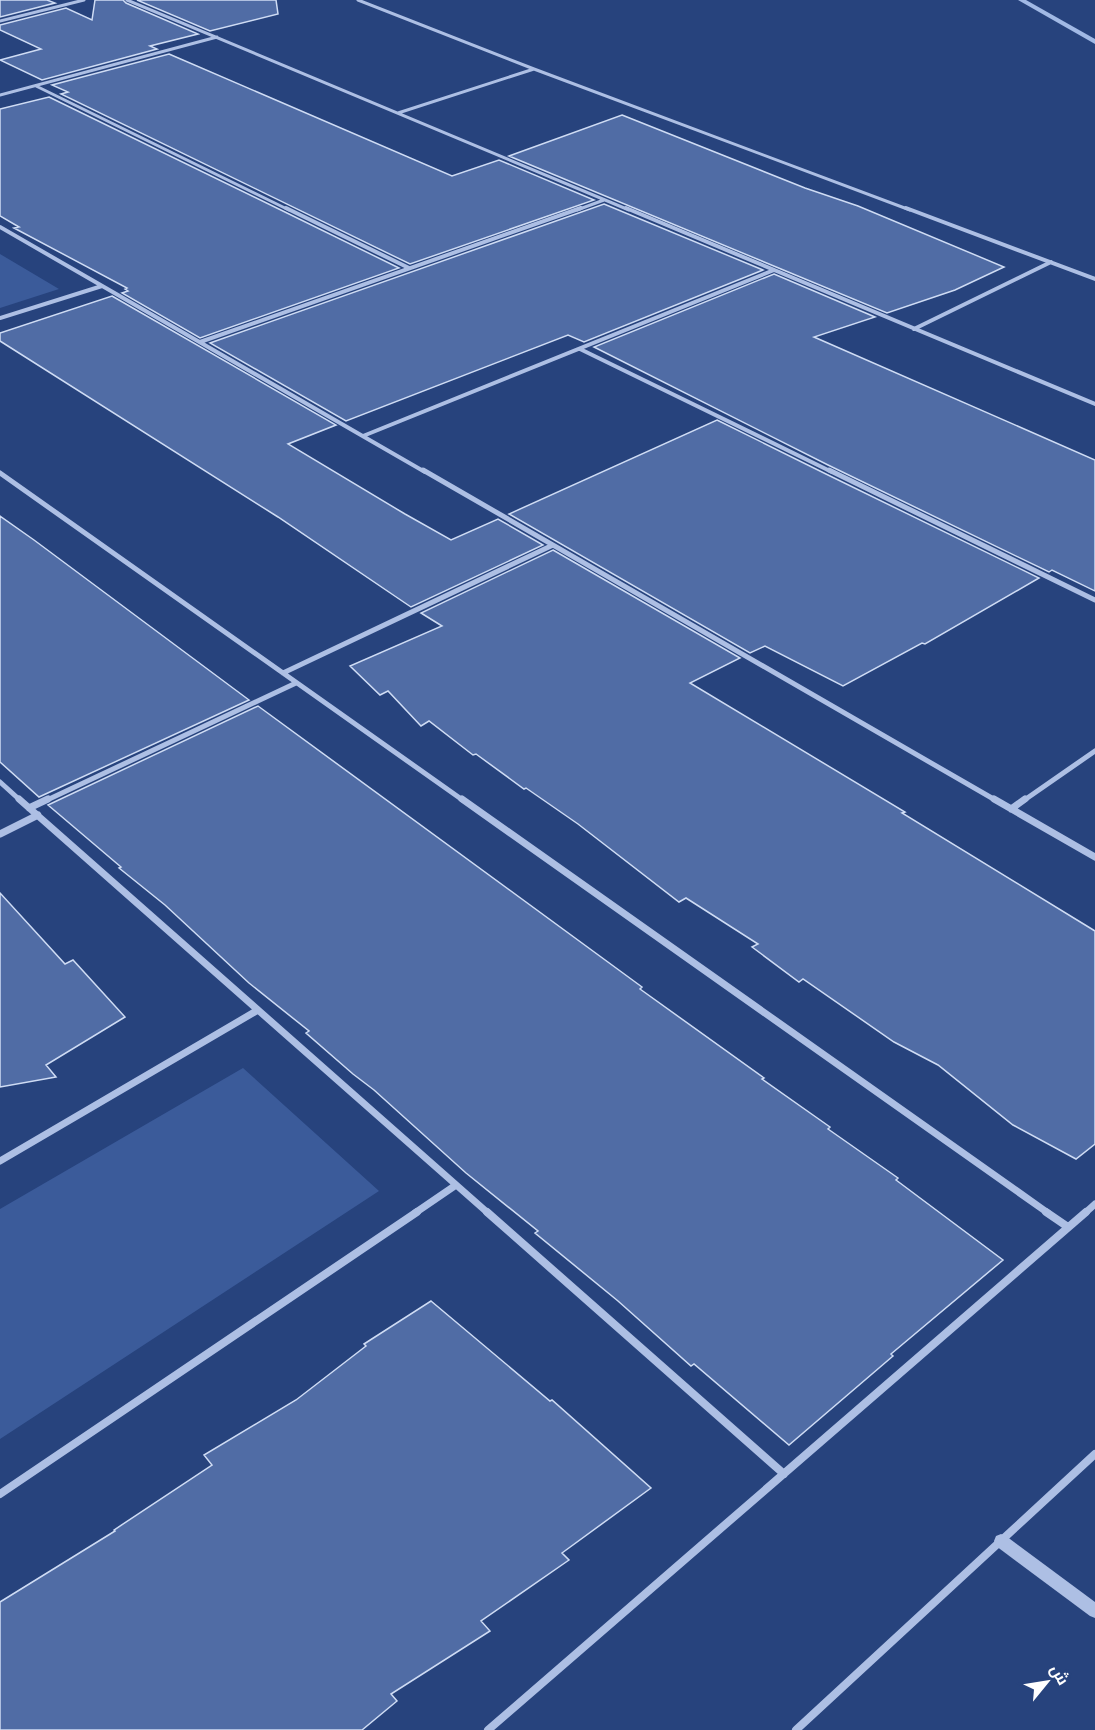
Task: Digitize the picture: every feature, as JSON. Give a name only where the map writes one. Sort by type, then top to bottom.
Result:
[{"type":"street","points":[[0,21],[84,0]]},
{"type":"street","points":[[127,0],[1095,404]]},
{"type":"street","points":[[358,0],[534,69],[1095,279]]},
{"type":"street","points":[[0,95],[217,37]]},
{"type":"street","points":[[397,113],[534,69]]},
{"type":"street","points":[[36,86],[409,268]]},
{"type":"street","points":[[200,342],[604,200]]},
{"type":"street","points":[[0,227],[1095,857]]},
{"type":"street","points":[[914,329],[1051,262]]},
{"type":"street","points":[[363,436],[774,270]]},
{"type":"street","points":[[0,318],[102,286]]},
{"type":"street","points":[[580,349],[1095,600]]},
{"type":"street","points":[[0,473],[1068,1227]]},
{"type":"street","points":[[283,673],[553,545]]},
{"type":"street","points":[[30,808],[296,682]]},
{"type":"street","points":[[1011,808],[1095,751]]},
{"type":"street","points":[[0,782],[784,1474]]},
{"type":"street","points":[[0,834],[38,815]]},
{"type":"street","points":[[0,1161],[258,1010]]},
{"type":"street","points":[[0,1494],[456,1185]]},
{"type":"street","points":[[488,1730],[1095,1204]]},
{"type":"street","points":[[796,1730],[1095,1454]]},
{"type":"street","points":[[1001,1541],[1095,1611]]},
{"type":"shaded area","points":[[0,254],[59,289],[0,308]]},
{"type":"shaded area","points":[[243,1068],[379,1191],[0,1439],[0,1209]]},
{"type":"building","points":[[0,0],[47,0],[55,3],[0,17]]},
{"type":"building","points":[[95,0],[123,0],[198,34],[150,46],[157,49],[42,80],[0,60],[41,49],[0,30],[0,25],[66,8],[92,20]]},
{"type":"building","points":[[137,0],[276,0],[278,14],[210,31]]},
{"type":"building","points":[[169,54],[452,176],[499,160],[594,200],[410,264],[61,94],[68,92],[52,85]]},
{"type":"building","points":[[49,97],[399,268],[200,338],[122,293],[128,291],[125,289],[127,288],[14,228],[19,227],[0,216],[0,109]]},
{"type":"building","points":[[622,115],[805,188],[858,206],[1004,267],[955,290],[887,313],[509,156]]},
{"type":"building","points":[[604,204],[763,270],[584,342],[568,335],[346,421],[210,343]]},
{"type":"building","points":[[774,274],[875,317],[814,337],[1095,460],[1095,591],[1052,570],[1049,572],[828,465],[594,347]]},
{"type":"building","points":[[112,296],[336,425],[288,444],[405,514],[451,540],[498,519],[543,545],[411,607],[278,517],[0,341],[0,333]]},
{"type":"building","points":[[717,420],[1039,578],[925,644],[922,643],[843,686],[765,646],[750,653],[509,514]]},
{"type":"building","points":[[0,516],[249,700],[39,797],[0,762]]},
{"type":"building","points":[[553,550],[740,658],[690,683],[905,812],[902,813],[1095,931],[1095,1144],[1076,1159],[1013,1125],[938,1065],[894,1042],[803,979],[799,982],[752,947],[758,944],[686,898],[679,902],[578,824],[476,754],[473,755],[429,721],[421,726],[388,691],[380,695],[350,666],[442,626],[421,613]]},
{"type":"building","points":[[258,706],[642,987],[640,989],[830,1127],[828,1129],[898,1178],[896,1180],[1003,1260],[891,1354],[893,1356],[789,1445],[694,1364],[691,1366],[618,1301],[535,1233],[538,1231],[466,1173],[374,1090],[306,1033],[309,1031],[249,983],[165,905],[48,805]]},
{"type":"building","points":[[0,893],[65,964],[73,960],[125,1017],[46,1065],[56,1077],[0,1087]]},
{"type":"building","points":[[431,1301],[550,1401],[552,1400],[651,1488],[562,1553],[569,1560],[481,1621],[490,1631],[391,1694],[397,1701],[362,1730],[0,1730],[0,1602],[115,1531],[212,1465],[204,1455],[296,1400],[366,1346],[364,1344]]},
{"type":"waterway","points":[[1021,0],[1095,42]]}]
